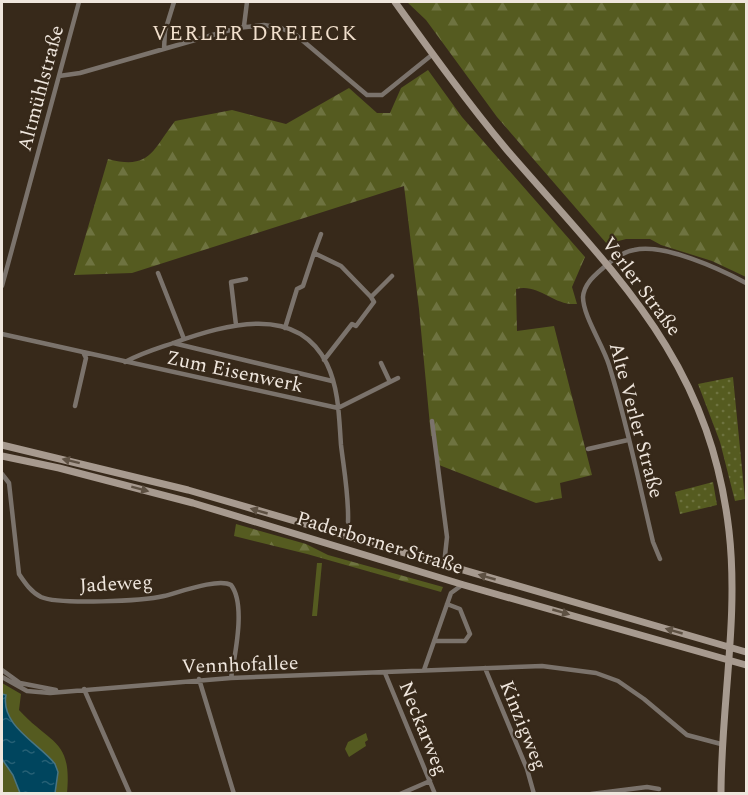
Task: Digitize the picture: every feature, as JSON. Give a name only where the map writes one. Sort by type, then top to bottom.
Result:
[{"type":"main road","name":"Verler Straße","points":[[394,2],[492,132],[608,264],[666,343],[686,380],[707,434],[723,491],[729,534],[730,648],[721,744],[721,794]]},
{"type":"main road","name":"Paderborner Straße","points":[[2,445],[188,490],[747,652]]},
{"type":"main road","name":"Paderborner Straße","points":[[2,456],[188,502],[464,585],[747,665]]},
{"type":"street","name":"Altmühlstraße","points":[[2,286],[79,2]]},
{"type":"street","points":[[164,49],[165,31],[174,2]]},
{"type":"street","points":[[244,26],[247,2]]},
{"type":"street","points":[[59,76],[244,26],[264,25],[290,31],[367,95],[380,96],[433,54]]},
{"type":"street","points":[[380,96],[381,104]]},
{"type":"street","points":[[285,328],[297,289],[303,286],[321,234]]},
{"type":"street","name":"Alte Verler Straße","points":[[660,559],[653,542],[605,352],[584,302],[586,286],[608,264],[630,251],[653,249],[694,261],[747,283]]},
{"type":"street","points":[[314,253],[341,266],[374,303],[356,326],[352,324],[324,360]]},
{"type":"street","points":[[158,273],[184,339]]},
{"type":"street","points":[[371,297],[392,276]]},
{"type":"street","points":[[236,325],[231,282],[246,279]]},
{"type":"street","points":[[125,362],[184,339],[250,323],[285,328],[307,340],[324,360],[332,381],[338,408],[348,522]]},
{"type":"street","name":"Zum Eisenwerk","points":[[2,334],[338,408]]},
{"type":"street","points":[[172,343],[332,381]]},
{"type":"street","points":[[75,406],[86,358],[84,352]]},
{"type":"street","points":[[381,363],[389,380]]},
{"type":"street","points":[[338,408],[389,380],[398,378]]},
{"type":"street","name":"Paderborner Straße","points":[[432,421],[447,537],[444,565]]},
{"type":"street","points":[[588,449],[628,440]]},
{"type":"street","name":"Jadeweg","points":[[2,474],[9,483],[19,574],[25,584],[41,597],[65,600],[144,599],[218,583],[231,585],[237,598],[238,621],[231,678]]},
{"type":"street","points":[[424,670],[451,593],[464,585]]},
{"type":"street","points":[[434,641],[465,641],[470,634],[460,609],[447,604]]},
{"type":"street","name":"Vennhofallee","points":[[58,691],[199,679],[542,666],[596,673],[632,690],[687,735],[721,744]]},
{"type":"street","name":"Kinzigweg","points":[[485,668],[527,769],[534,794]]},
{"type":"street","points":[[2,670],[20,683],[58,691]]},
{"type":"street","name":"Neckarweg","points":[[385,673],[435,794]]},
{"type":"street","points":[[2,677],[27,691],[50,693],[58,691]]},
{"type":"street","points":[[199,679],[201,694],[234,794]]},
{"type":"street","points":[[84,689],[130,794]]},
{"type":"street","points":[[400,794],[430,781]]},
{"type":"street","points":[[591,794],[647,787],[659,789]]},
{"type":"green space","points":[[407,2],[746,2],[746,277],[712,261],[661,245],[650,239],[626,239],[607,244],[497,117],[426,20]]},
{"type":"green space","points":[[428,70],[462,117],[585,257],[572,287],[577,304],[561,302],[532,289],[516,289],[517,331],[554,326],[592,475],[560,483],[562,498],[536,503],[439,465],[435,436],[431,436],[404,186],[132,273],[74,275],[108,159],[122,162],[142,160],[155,149],[175,121],[232,110],[286,124],[349,88],[377,113],[390,113],[401,88]]},
{"type":"green space","points":[[733,377],[745,499],[735,501],[720,442],[698,384]]},
{"type":"green space","points":[[713,482],[717,505],[680,514],[675,492]]},
{"type":"green space","points":[[236,524],[306,544],[328,555],[443,587],[441,592],[234,536]]},
{"type":"green space","points":[[317,563],[322,563],[317,616],[312,616]]},
{"type":"green space","points":[[2,683],[21,694],[19,710],[50,737],[62,752],[68,775],[67,793],[2,793]]},
{"type":"green space","points":[[366,733],[368,740],[365,742],[366,746],[349,757],[345,749],[348,742]]},
{"type":"water","points":[[2,694],[6,695],[9,716],[15,725],[55,764],[58,772],[55,793],[20,793],[13,775],[2,759]]},
{"type":"district","name":"VERLER DREIECK","points":[[255,33]]}]
